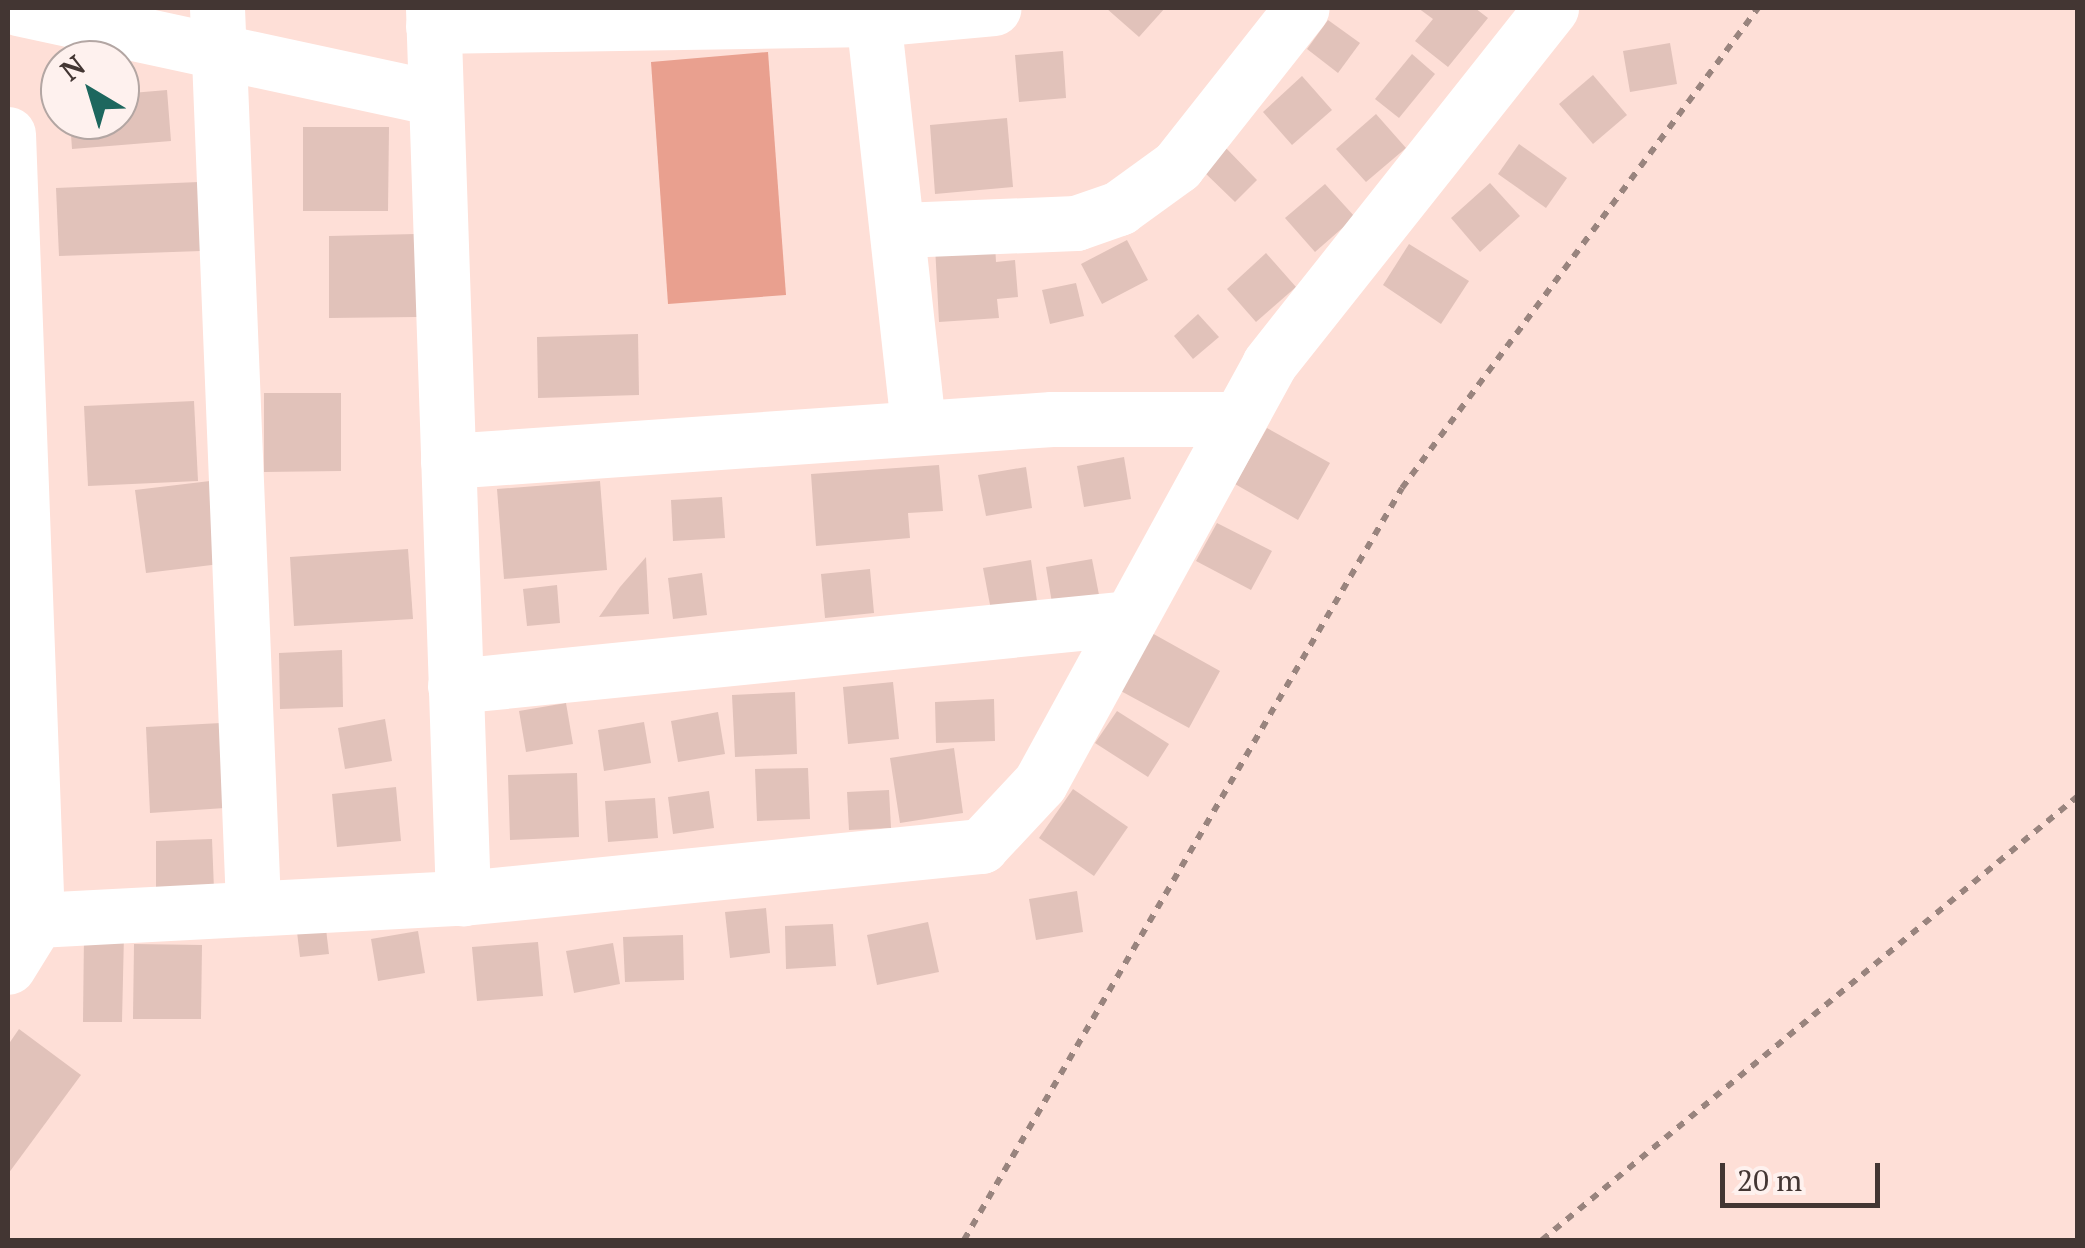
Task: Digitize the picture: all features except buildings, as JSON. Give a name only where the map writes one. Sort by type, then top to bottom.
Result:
[{"type":"street","points":[[18,8],[218,29],[435,98]]},
{"type":"street","points":[[463,898],[433,17],[872,13],[993,8]]},
{"type":"street","points":[[901,230],[1076,223],[1119,208],[1177,166],[1302,8]]},
{"type":"street","points":[[38,920],[253,904],[463,898],[981,846],[1040,783],[1237,420],[1316,299],[1551,8]]},
{"type":"street","points":[[872,13],[901,230],[918,426]]},
{"type":"street","points":[[218,29],[253,904]]},
{"type":"street","points":[[8,134],[38,920],[8,967]]},
{"type":"street","points":[[448,460],[918,426],[1237,420]]},
{"type":"street","points":[[455,686],[1129,618]]},
{"type":"path","points":[[964,1240],[1402,488],[1758,8]]},
{"type":"path","points":[[1542,1240],[2078,796]]},
{"type":"shaded area","points":[[768,52],[786,295],[668,304],[651,62]]}]
